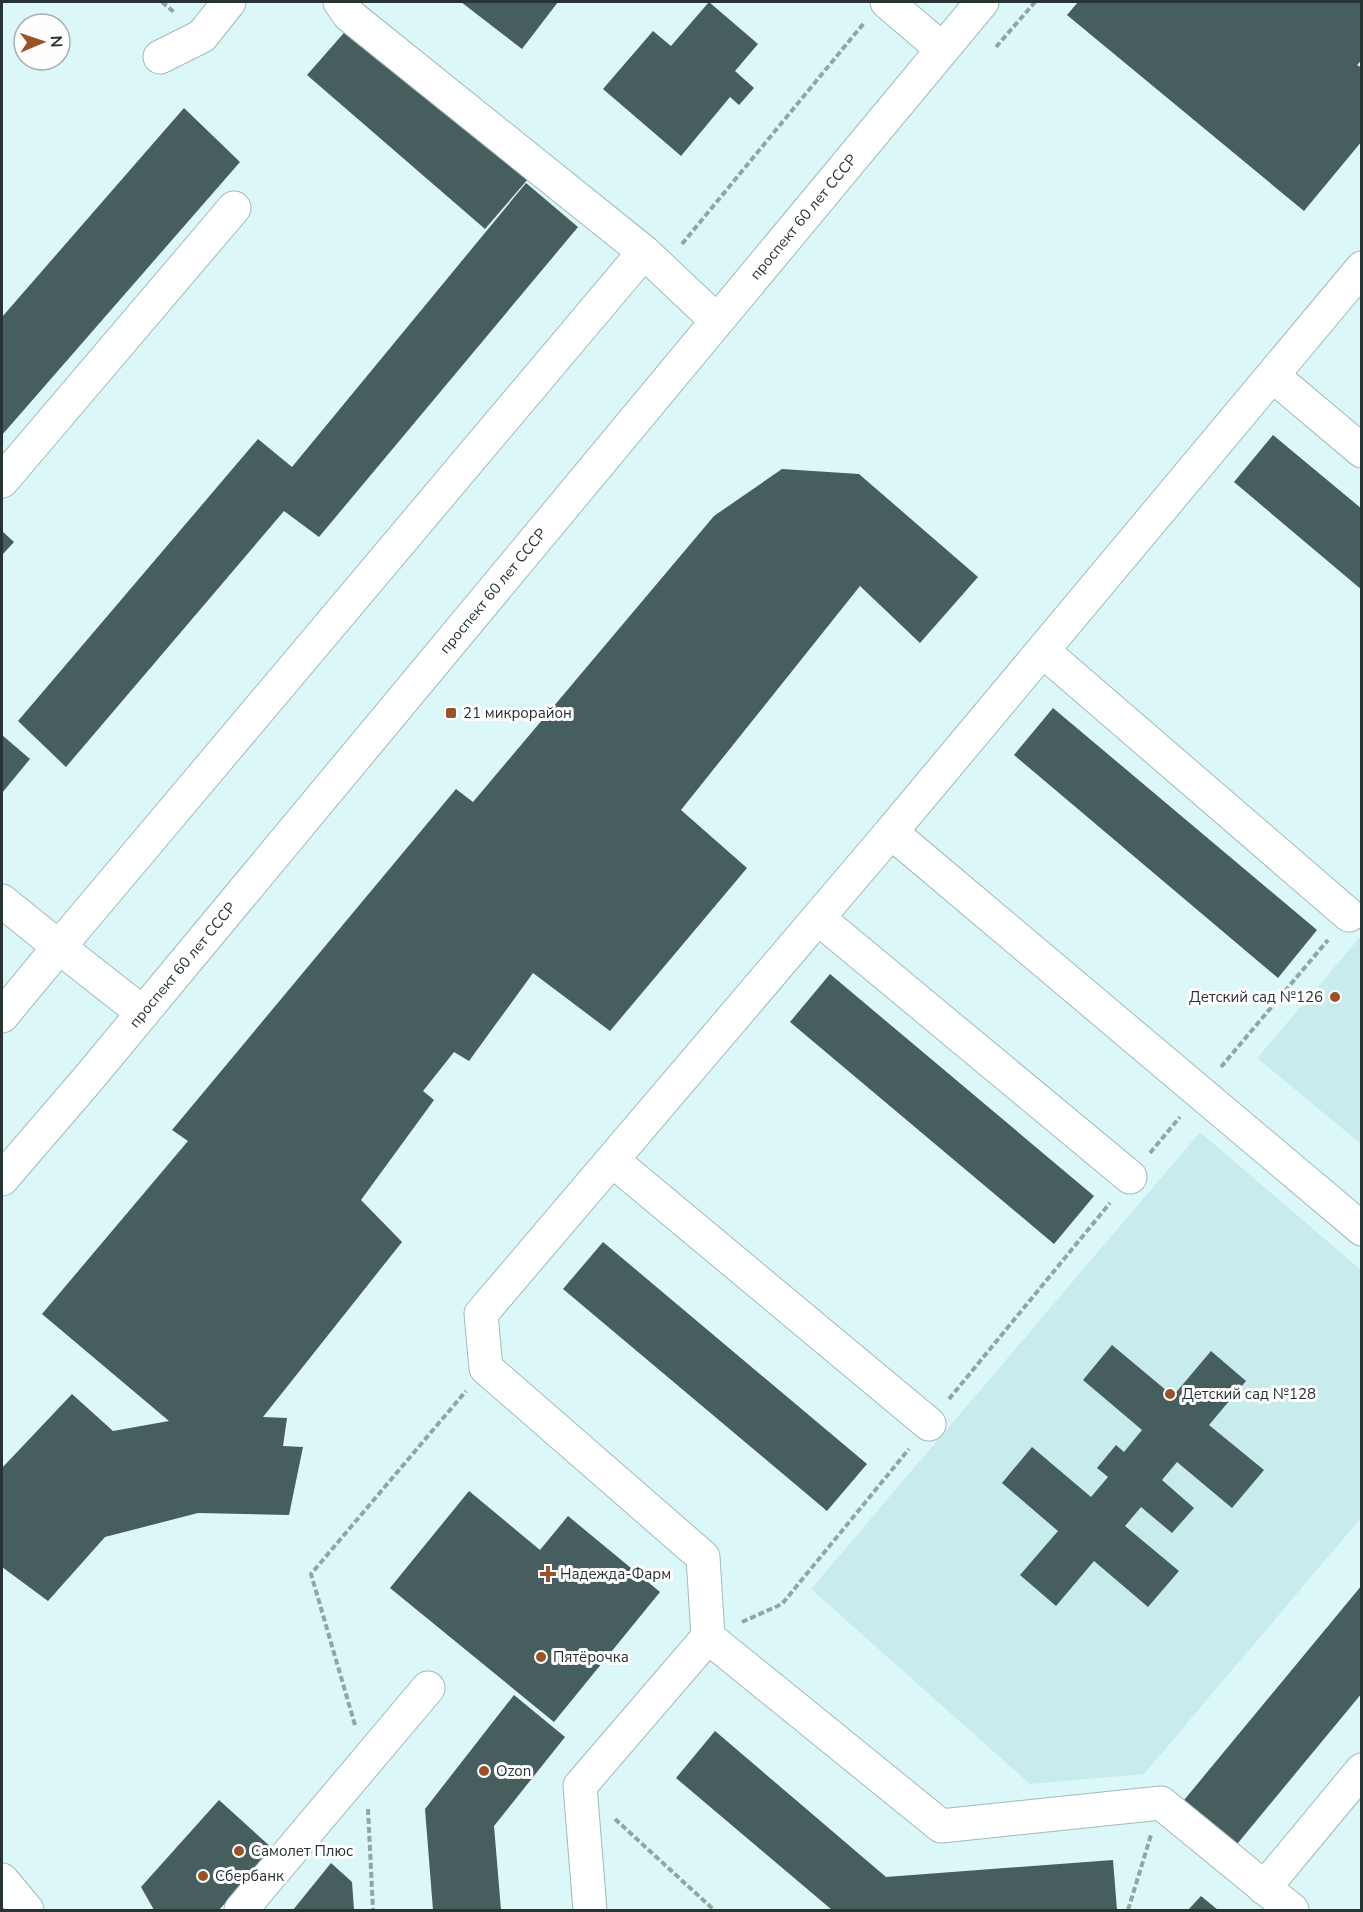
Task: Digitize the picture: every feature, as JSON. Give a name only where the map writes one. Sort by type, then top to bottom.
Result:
[{"type":"main road","points":[[160,57],[202,36],[229,2]]},
{"type":"main road","points":[[340,2],[349,15],[644,252],[717,321]]},
{"type":"main road","points":[[887,2],[942,49]]},
{"type":"main road","name":"проспект 60 лет СССР","points":[[2,1179],[143,1013],[982,2]]},
{"type":"main road","points":[[2,481],[234,208]]},
{"type":"main road","points":[[2,1016],[644,252]]},
{"type":"main road","points":[[590,1911],[580,1786],[708,1637],[703,1557],[486,1368],[481,1314],[891,832],[1362,268]]},
{"type":"main road","points":[[1273,376],[1362,452]]},
{"type":"main road","points":[[1042,651],[1349,915]]},
{"type":"main road","points":[[891,832],[1362,1228]]},
{"type":"main road","points":[[2,901],[143,1013]]},
{"type":"main road","points":[[818,918],[1130,1177]]},
{"type":"main road","points":[[612,1160],[929,1424]]},
{"type":"main road","points":[[708,1637],[941,1827],[1161,1803],[1292,1911]]},
{"type":"main road","points":[[241,1911],[428,1688]]},
{"type":"main road","points":[[1264,1888],[1362,1770]]},
{"type":"main road","points":[[2,1880],[27,1911]]},
{"type":"path","points":[[996,47],[1035,2]]},
{"type":"path","points":[[708,1637],[782,1604],[1199,1093],[1349,915]]},
{"type":"path","points":[[373,1911],[366,1762],[311,1574],[486,1368]]},
{"type":"path","points":[[580,1786],[714,1911]]},
{"type":"path","points":[[1128,1911],[1161,1803]]},
{"type":"shaded area","name":"Детский сад №126","points":[[1361,936],[1361,1144],[1257,1058]]},
{"type":"shaded area","name":"Детский сад №128","points":[[1200,1132],[1361,1270],[1361,1518],[1144,1774],[1030,1784],[811,1589]]},
{"type":"building","points":[[461,2],[558,2],[522,49]]},
{"type":"building","points":[[709,2],[758,44],[735,71],[754,88],[739,105],[730,97],[681,156],[603,89],[653,31],[671,46]]},
{"type":"building","points":[[1078,2],[1362,2],[1362,60],[1357,65],[1362,68],[1362,141],[1304,211],[1067,15]]},
{"type":"building","points":[[350,26],[528,179],[485,229],[307,75]]},
{"type":"building","points":[[184,108],[240,162],[2,435],[2,317]]},
{"type":"building","points":[[526,183],[578,227],[319,537],[284,511],[66,767],[18,721],[258,439],[292,467]]},
{"type":"building","points":[[1273,435],[1362,509],[1362,590],[1234,482]]},
{"type":"building","points":[[782,469],[859,474],[978,577],[920,643],[860,586],[681,810],[747,868],[610,1031],[533,973],[469,1061],[454,1052],[423,1091],[434,1100],[361,1200],[402,1242],[263,1417],[287,1418],[283,1446],[303,1447],[289,1515],[198,1513],[105,1537],[48,1601],[2,1567],[2,1468],[72,1394],[113,1431],[169,1421],[42,1314],[188,1141],[172,1130],[456,789],[473,802],[714,516]]},
{"type":"building","points":[[2,531],[14,542],[2,555]]},
{"type":"building","points":[[1053,708],[1317,930],[1278,978],[1014,755]]},
{"type":"building","points":[[2,735],[30,759],[2,793]]},
{"type":"building","points":[[830,974],[1094,1196],[1054,1244],[790,1022]]},
{"type":"building","points":[[603,1242],[867,1464],[827,1511],[563,1289]]},
{"type":"building","points":[[1112,1345],[1173,1396],[1211,1351],[1246,1381],[1209,1425],[1264,1470],[1232,1508],[1177,1462],[1162,1480],[1194,1508],[1172,1533],[1141,1507],[1125,1526],[1179,1571],[1148,1607],[1094,1561],[1056,1606],[1020,1575],[1058,1531],[1002,1483],[1032,1447],[1091,1497],[1108,1477],[1097,1468],[1116,1445],[1124,1452],[1142,1430],[1083,1380]]},
{"type":"building","name":"Пятёрочка","points":[[469,1491],[540,1550],[568,1516],[660,1592],[554,1722],[390,1588]]},
{"type":"building","points":[[1362,1585],[1362,1693],[1233,1849],[1180,1805]]},
{"type":"building","points":[[514,1695],[565,1737],[494,1826],[501,1910],[433,1910],[425,1809]]},
{"type":"building","points":[[715,1731],[886,1877],[1113,1860],[1117,1910],[832,1910],[676,1778]]},
{"type":"building","points":[[219,1800],[273,1849],[219,1910],[154,1910],[141,1887]]},
{"type":"building","points":[[331,1863],[352,1882],[354,1910],[293,1910]]},
{"type":"building","points":[[1201,1896],[1218,1910],[1188,1910]]},
{"type":"place","name":"21 микрорайон","points":[[451,713]]},
{"type":"place","name":"Детский сад №126","points":[[1335,997]]},
{"type":"place","name":"Детский сад №128","points":[[1170,1394]]},
{"type":"place","name":"Надежда-Фарм","points":[[548,1574]]},
{"type":"place","name":"Пятёрочка","points":[[541,1657]]},
{"type":"place","name":"Ozon","points":[[484,1771]]},
{"type":"place","name":"Самолет Плюс","points":[[239,1851]]},
{"type":"place","name":"Сбербанк","points":[[203,1876]]}]
